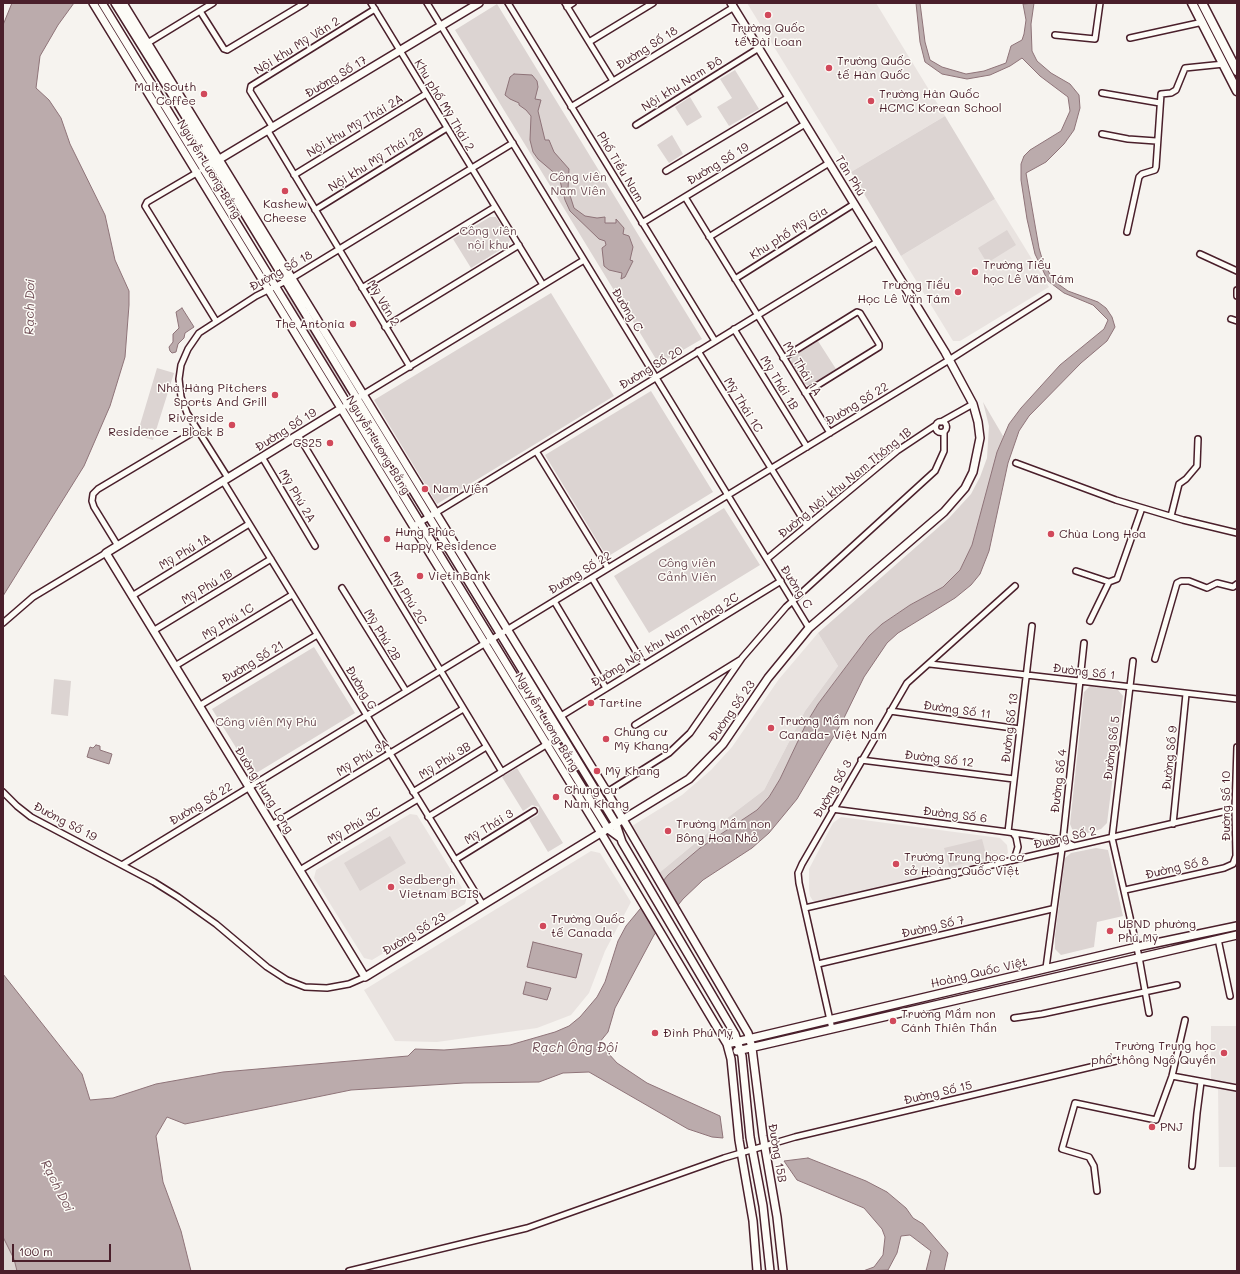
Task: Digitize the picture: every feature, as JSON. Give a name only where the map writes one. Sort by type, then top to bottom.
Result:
[{"type":"main road","points":[[93,3],[110,22]]},
{"type":"main road","points":[[102,3],[110,22]]},
{"type":"main road","points":[[115,3],[125,14]]},
{"type":"main road","points":[[123,3],[125,14]]},
{"type":"main road","name":"Đường Số 17","points":[[201,171],[479,3]]},
{"type":"main road","points":[[1192,3],[1237,91]]},
{"type":"main road","points":[[1202,3],[1236,68]]},
{"type":"main road","name":"Tân Phú","points":[[733,5],[949,360]]},
{"type":"main road","name":"Nguyễn Lương Bằng","points":[[125,14],[504,631],[616,824],[619,837],[738,1041]]},
{"type":"main road","name":"Nguyễn Lương Bằng","points":[[110,22],[550,742],[727,1044]]},
{"type":"main road","points":[[1225,67],[1236,68]]},
{"type":"main road","name":"Đường Số 23","points":[[365,976],[684,782],[715,754],[768,678],[810,628],[944,512],[965,488],[973,472],[979,449],[979,426],[973,404],[949,360]]},
{"type":"main road","name":"Đường Số 19","points":[[106,553],[345,406]]},
{"type":"main road","name":"Đường Hưng Long","points":[[106,553],[365,976]]},
{"type":"main road","name":"Nguyễn Lương Bằng","points":[[504,631],[560,716],[623,820],[750,1038]]},
{"type":"main road","name":"Nguyễn Lương Bằng","points":[[550,742],[608,829],[619,837]]},
{"type":"main road","name":"Hoàng Quốc Việt","points":[[727,1044],[1046,968],[1237,926]]},
{"type":"main road","name":"Hoàng Quốc Việt","points":[[730,1053],[1237,935]]},
{"type":"main road","name":"Đường 15B","points":[[750,1038],[764,1146],[775,1204],[783,1271]]},
{"type":"main road","name":"Đường 15B","points":[[738,1041],[741,1050],[753,1150],[763,1206],[770,1271]]},
{"type":"main road","points":[[727,1044],[730,1053],[741,1153],[753,1221],[757,1267]]},
{"type":"street","points":[[145,45],[213,3]]},
{"type":"street","points":[[200,11],[224,49],[227,50],[305,3]]},
{"type":"street","name":"Khu phố Mỹ Thái 2","points":[[371,3],[471,168]]},
{"type":"street","name":"Đường C","points":[[427,3],[810,628]]},
{"type":"street","name":"Phố Tiểu Nam","points":[[508,3],[714,341]]},
{"type":"street","points":[[573,3],[566,5],[613,81]]},
{"type":"street","points":[[589,42],[653,3]]},
{"type":"street","points":[[1055,34],[1095,39],[1100,3]]},
{"type":"street","name":"Đường Số 18","points":[[571,107],[733,5]]},
{"type":"street","name":"Nội khu Mỹ Văn 2","points":[[271,130],[250,91],[251,86],[375,9]]},
{"type":"street","points":[[1130,38],[1203,22]]},
{"type":"street","name":"Nội khu Nam Đô","points":[[636,124],[759,48]]},
{"type":"street","points":[[1127,232],[1139,177],[1142,174],[1155,170],[1156,141],[1161,94],[1171,93],[1176,90],[1185,68],[1225,67]]},
{"type":"street","points":[[1102,93],[1160,104]]},
{"type":"street","name":"Nội khu Mỹ Thái 2A","points":[[294,175],[426,94]]},
{"type":"street","points":[[666,172],[789,97]]},
{"type":"street","name":"Đường Số 19","points":[[642,223],[805,124]]},
{"type":"street","name":"Nội khu Mỹ Thái 2B","points":[[315,210],[447,128]]},
{"type":"street","points":[[271,130],[294,175],[338,250]]},
{"type":"street","points":[[1102,134],[1128,139],[1156,141]]},
{"type":"street","name":"Đường Số 18","points":[[225,480],[182,401],[179,385],[180,369],[188,349],[195,338],[204,328],[338,250],[513,143]]},
{"type":"street","points":[[709,237],[829,163]]},
{"type":"street","points":[[471,168],[543,285]]},
{"type":"street","points":[[201,171],[146,202],[145,206],[216,321]]},
{"type":"street","points":[[685,197],[757,315]]},
{"type":"street","name":"Khu phố Mỹ Gia","points":[[735,279],[854,204]]},
{"type":"street","points":[[362,288],[495,207]]},
{"type":"street","name":"Đường Số 20","points":[[416,524],[877,242]]},
{"type":"street","points":[[385,327],[519,245]]},
{"type":"street","name":"Mỹ Văn 2","points":[[338,250],[410,367]]},
{"type":"street","points":[[1200,254],[1237,271]]},
{"type":"street","name":"Đường Số 19","points":[[345,406],[584,260]]},
{"type":"street","points":[[1237,290],[1237,296]]},
{"type":"street","name":"Đường Số 22","points":[[122,865],[949,360],[1048,297]]},
{"type":"street","points":[[783,358],[857,312],[860,313],[876,338],[879,347],[805,393]]},
{"type":"street","name":"Mỹ Thái 1A","points":[[757,315],[830,432]]},
{"type":"street","points":[[1231,318],[1237,320]]},
{"type":"street","name":"Mỹ Thái 1B","points":[[734,329],[807,447]]},
{"type":"street","name":"Mỹ Thái 1C","points":[[698,351],[807,526]]},
{"type":"street","name":"Đường Nội khu Nam Thông 1B","points":[[767,559],[897,451],[973,404]]},
{"type":"street","points":[[606,792],[659,760],[684,740],[703,717],[742,658],[793,600],[931,476],[943,456],[945,442],[944,432],[946,425],[939,424],[938,432],[944,432]]},
{"type":"street","points":[[118,546],[92,504],[93,494],[98,489],[197,430]]},
{"type":"street","name":"Mỹ Phú 2C","points":[[298,435],[502,772]]},
{"type":"street","points":[[1171,516],[1179,484],[1186,479],[1197,466],[1198,439]]},
{"type":"street","points":[[536,451],[608,568]]},
{"type":"street","name":"Mỹ Phú 2A","points":[[262,457],[315,546]]},
{"type":"street","points":[[1016,463],[1142,508],[1237,533]]},
{"type":"street","name":"Đường G","points":[[225,480],[249,524],[292,595],[483,905]]},
{"type":"street","points":[[1076,571],[1109,582],[1117,579],[1142,508]]},
{"type":"street","name":"Mỹ Phú 1A","points":[[132,596],[249,524]]},
{"type":"street","name":"Đường Số 19","points":[[3,623],[33,597],[106,553]]},
{"type":"street","name":"Mỹ Phú 1B","points":[[153,631],[271,559]]},
{"type":"street","points":[[592,578],[644,665]]},
{"type":"street","name":"Đường Nội khu Nam Thông 2C","points":[[560,716],[781,581]]},
{"type":"street","points":[[1155,659],[1177,583],[1181,581],[1189,581],[1207,588],[1217,583],[1233,587],[1237,584]]},
{"type":"street","points":[[1090,621],[1109,582]]},
{"type":"street","name":"Đường Số 3","points":[[832,1029],[798,873],[832,809],[907,683],[930,664],[1015,586]]},
{"type":"street","name":"Mỹ Phú 2B","points":[[342,588],[406,691]]},
{"type":"street","name":"Mỹ Phú 1C","points":[[175,666],[292,595]]},
{"type":"street","points":[[554,601],[606,688]]},
{"type":"street","name":"Đường Số 13","points":[[1014,860],[1018,847],[1016,837],[1011,833],[1014,778],[1032,626]]},
{"type":"street","name":"Đường Số 21","points":[[199,706],[317,635]]},
{"type":"street","name":"Đường Số 4","points":[[1046,968],[1052,909],[1062,849],[1084,643]]},
{"type":"street","points":[[635,725],[742,658]]},
{"type":"street","name":"Đường Số 5","points":[[1112,838],[1133,661]]},
{"type":"street","name":"Đường Số 1","points":[[930,664],[1237,699]]},
{"type":"street","name":"Đường Số 9","points":[[1173,824],[1186,694]]},
{"type":"street","name":"Mỹ Phú 3A","points":[[272,825],[463,709]]},
{"type":"street","name":"Đường Số 11","points":[[890,711],[1020,729]]},
{"type":"street","points":[[428,817],[550,742]]},
{"type":"street","name":"Mỹ Phú 3B","points":[[413,792],[486,747]]},
{"type":"street","name":"Đường Số 10","points":[[1233,864],[1236,856],[1235,809],[1237,747]]},
{"type":"street","name":"Đường Số 12","points":[[861,760],[1014,778]]},
{"type":"street","name":"Đường Số 19","points":[[3,792],[31,817],[154,882],[191,906],[231,936],[267,968],[287,980],[305,987],[327,988],[349,984],[365,976]]},
{"type":"street","name":"Mỹ Phú 3C","points":[[300,870],[418,799]]},
{"type":"street","name":"Đường Số 6","points":[[832,809],[1062,840],[1074,846]]},
{"type":"street","name":"Đường Số 2","points":[[806,908],[1235,809]]},
{"type":"street","name":"Mỹ Thái 3","points":[[455,860],[534,811]]},
{"type":"street","points":[[1112,838],[1125,890],[1149,1013]]},
{"type":"street","name":"Đường Số 8","points":[[1125,890],[1224,868],[1233,864]]},
{"type":"street","name":"Đường Số 7","points":[[818,964],[1052,909]]},
{"type":"street","points":[[1218,939],[1230,996]]},
{"type":"street","points":[[1014,1018],[1042,1014],[1177,985]]},
{"type":"street","points":[[1097,1191],[1094,1166],[1089,1157],[1062,1149],[1075,1104],[1156,1120],[1172,1076],[1184,1020]]},
{"type":"street","name":"Đường Số 15","points":[[349,1271],[527,1228],[741,1153],[795,1137],[1116,1061]]},
{"type":"street","points":[[1172,1076],[1237,1088]]},
{"type":"street","points":[[1192,1166],[1197,1113],[1202,1082]]},
{"type":"shaded area","name":"Trường Hàn Quốc HCMC Korean School","points":[[747,3],[876,3],[945,116],[851,172]]},
{"type":"shaded area","name":"Trường Tiểu học Lê Văn Tám","points":[[995,199],[1049,287],[960,341],[953,341],[901,256]]},
{"type":"shaded area","name":"Trường Mầm non Canada- Việt Nam","points":[[818,633],[838,666],[805,711],[764,790],[705,835],[659,873],[632,826],[682,795],[711,770],[732,747],[779,679]]},
{"type":"shaded area","name":"Sedbergh Vietnam BCIS","points":[[410,814],[417,815],[467,896],[465,904],[372,960],[364,958],[314,878],[316,870]]},
{"type":"shaded area","name":"Trường Trung học cơ sở Hoàng Quốc Việt","points":[[841,817],[1000,838],[1007,845],[1008,853],[1003,858],[817,902],[813,901],[810,896],[809,889],[809,869],[833,823]]},
{"type":"shaded area","name":"Trường Quốc tế Canada","points":[[591,851],[600,853],[631,902],[605,951],[589,993],[571,1015],[537,1028],[437,1042],[395,1041],[364,990]]},
{"type":"shaded area","name":"Trường Trung học phổ thông Ngô Quyền","points":[[1211,1026],[1237,1026],[1237,1084],[1211,1080]]},
{"type":"shaded area","points":[[1218,1088],[1237,1091],[1237,1167],[1219,1167]]},
{"type":"green space","name":"Công viên Nam Viên","points":[[497,4],[702,339],[659,364],[455,30]]},
{"type":"green space","points":[[735,70],[759,109],[729,126],[717,107],[732,98],[720,79]]},
{"type":"green space","points":[[690,97],[702,117],[687,126],[675,107]]},
{"type":"green space","points":[[945,116],[995,199],[901,256],[851,172]]},
{"type":"green space","points":[[672,135],[683,154],[669,163],[657,145]]},
{"type":"green space","name":"Công viên nội khu","points":[[490,217],[496,217],[510,240],[508,245],[471,268],[453,239]]},
{"type":"green space","points":[[1007,230],[1016,245],[987,263],[978,248]]},
{"type":"green space","points":[[287,293],[349,391],[348,393],[345,393],[285,295]]},
{"type":"green space","points":[[551,293],[614,396],[437,504],[374,400]]},
{"type":"green space","points":[[818,341],[836,369],[810,386],[805,384],[791,362],[792,357]]},
{"type":"green space","points":[[157,368],[174,373],[153,440],[137,435]]},
{"type":"green space","points":[[651,391],[713,492],[607,557],[545,455]]},
{"type":"green space","points":[[983,402],[1003,436],[972,545],[960,570],[943,587],[910,605],[882,624],[869,636],[818,704],[807,722],[780,779],[769,797],[757,810],[700,848],[663,881],[659,873],[705,835],[764,790],[805,711],[838,666],[818,633],[949,518],[971,494],[980,477],[987,458],[989,426]]},
{"type":"green space","name":"Công viên Cảnh Viên","points":[[724,508],[760,565],[649,633],[614,576]]},
{"type":"green space","name":"Công viên Mỹ Phú","points":[[314,647],[355,713],[253,775],[212,709]]},
{"type":"green space","points":[[54,679],[71,681],[68,716],[51,714]]},
{"type":"green space","points":[[1090,686],[1118,690],[1123,696],[1107,823],[1101,829],[1081,835],[1072,829],[1070,824],[1084,692]]},
{"type":"green space","points":[[517,768],[563,843],[548,852],[529,820],[538,815],[539,807],[532,805],[523,811],[502,777]]},
{"type":"green space","points":[[390,836],[406,863],[360,891],[344,863]]},
{"type":"green space","points":[[982,839],[987,858],[949,867],[944,848]]},
{"type":"green space","points":[[1096,848],[1108,850],[1123,916],[1097,922],[1094,947],[1061,955],[1055,949],[1055,936],[1065,858],[1071,853]]},
{"type":"green space","points":[[3,1237],[14,1259],[17,1271],[3,1271]]},
{"type":"water","name":"Rạch Dơi","points":[[12,3],[74,3],[58,25],[40,56],[36,88],[49,100],[61,118],[70,144],[105,215],[115,260],[129,291],[129,305],[125,357],[110,406],[84,466],[3,596],[3,25]]},
{"type":"water","points":[[916,3],[920,3],[925,42],[930,60],[942,67],[966,74],[984,71],[1006,63],[1011,46],[1022,40],[1024,34],[1026,20],[1023,4],[1034,3],[1031,24],[1032,51],[1037,61],[1051,73],[1070,84],[1079,95],[1080,108],[1074,130],[1064,144],[1046,162],[1026,173],[1039,248],[1043,262],[1054,281],[1068,291],[1098,302],[1106,308],[1112,317],[1115,327],[1107,341],[1081,363],[1029,416],[1019,431],[1008,463],[989,551],[980,574],[971,585],[955,598],[898,633],[887,643],[864,677],[842,722],[797,799],[769,833],[752,848],[703,880],[683,899],[654,935],[615,1008],[608,1032],[599,1043],[617,1063],[647,1083],[720,1116],[723,1138],[712,1137],[688,1129],[589,1072],[563,1073],[539,1082],[464,1083],[351,1090],[185,1124],[167,1117],[156,1136],[163,1182],[181,1231],[191,1271],[17,1271],[14,1259],[3,1237],[3,974],[82,1074],[90,1100],[113,1098],[156,1084],[223,1072],[408,1056],[415,1049],[444,1050],[510,1045],[555,1032],[569,1026],[580,1017],[597,997],[605,982],[618,941],[626,926],[668,875],[700,848],[757,810],[769,797],[780,779],[807,722],[818,704],[869,636],[882,624],[910,605],[943,587],[960,570],[972,545],[997,452],[1009,424],[1021,408],[1060,365],[1104,329],[1108,320],[1093,305],[1064,293],[1048,281],[1035,254],[1027,219],[1021,180],[1021,164],[1024,156],[1030,150],[1061,131],[1070,111],[1068,97],[1040,76],[1022,58],[1010,66],[990,75],[967,79],[942,74],[925,62],[920,42]]},
{"type":"water","points":[[514,74],[532,75],[537,81],[538,87],[535,99],[541,100],[538,111],[545,140],[549,140],[554,152],[569,169],[568,189],[574,208],[585,216],[597,218],[605,217],[605,223],[616,223],[616,219],[624,228],[623,234],[629,236],[633,247],[630,260],[633,261],[625,277],[621,279],[622,273],[609,270],[604,266],[602,248],[606,245],[605,241],[599,239],[570,211],[565,200],[559,177],[538,159],[533,152],[530,140],[531,116],[519,105],[519,103],[505,95],[510,77]]},
{"type":"water","points":[[182,308],[194,327],[185,333],[184,338],[178,344],[176,352],[172,353],[169,347],[173,342],[173,334],[179,328],[176,312]]},
{"type":"water","points":[[96,745],[100,746],[100,750],[112,754],[109,764],[87,757],[90,747],[93,748]]},
{"type":"water","points":[[533,942],[582,954],[576,978],[527,967]]},
{"type":"water","points":[[526,982],[551,988],[547,1000],[523,994]]},
{"type":"water","points":[[808,1158],[866,1181],[887,1192],[906,1208],[913,1218],[923,1224],[948,1253],[944,1271],[926,1271],[931,1251],[910,1235],[901,1236],[897,1253],[888,1270],[863,1271],[874,1267],[883,1255],[885,1237],[882,1229],[864,1208],[797,1180],[784,1161]]},
{"type":"pier","points":[[662,879],[679,908],[657,935],[640,906]]},
{"type":"place","name":"Trường Quốc tế Đài Loan","points":[[768,15]]},
{"type":"place","name":"Trường Quốc tế Hàn Quốc","points":[[829,68]]},
{"type":"place","name":"Malt South Coffee","points":[[204,94]]},
{"type":"place","name":"Trường Hàn Quốc HCMC Korean School","points":[[871,101]]},
{"type":"place","name":"Kashew Cheese","points":[[285,191]]},
{"type":"place","name":"Trường Tiểu học Lê Văn Tám","points":[[975,272]]},
{"type":"place","name":"Trường Tiểu Học Lê Văn Tám","points":[[958,292]]},
{"type":"place","name":"The Antonia","points":[[353,324]]},
{"type":"place","name":"Nhà Hàng Pitchers Sports And Grill","points":[[275,395]]},
{"type":"place","name":"Riverside Residence - Block B","points":[[232,425]]},
{"type":"place","name":"GS25","points":[[330,443]]},
{"type":"place","name":"Nam Viên","points":[[425,489]]},
{"type":"place","name":"Chùa Long Hoa","points":[[1051,534]]},
{"type":"place","name":"Hưng Phúc Happy Residence","points":[[387,539]]},
{"type":"place","name":"VietinBank","points":[[420,576]]},
{"type":"place","name":"Tartine","points":[[591,703]]},
{"type":"place","name":"Trường Mầm non Canada- Việt Nam","points":[[771,728]]},
{"type":"place","name":"Chung cư Mỹ Khang","points":[[606,739]]},
{"type":"place","name":"Mỹ Khang","points":[[597,771]]},
{"type":"place","name":"Chung cư Nam Khang","points":[[556,797]]},
{"type":"place","name":"Trường Mầm non Bông Hoa Nhỏ","points":[[668,831]]},
{"type":"place","name":"Trường Trung học cơ sở Hoàng Quốc Việt","points":[[896,864]]},
{"type":"place","name":"Sedbergh Vietnam BCIS","points":[[391,887]]},
{"type":"place","name":"Trường Quốc tế Canada","points":[[543,926]]},
{"type":"place","name":"UBND phường Phú Mỹ","points":[[1110,931]]},
{"type":"place","name":"Trường Mầm non Cánh Thiên Thần","points":[[893,1021]]},
{"type":"place","name":"Đình Phú Mỹ","points":[[655,1033]]},
{"type":"place","name":"Trường Trung học phổ thông Ngô Quyền","points":[[1224,1053]]},
{"type":"place","name":"PNJ","points":[[1152,1127]]},
{"type":"water label","name":"Rạch Ông Đội","points":[[575,1048]]}]
